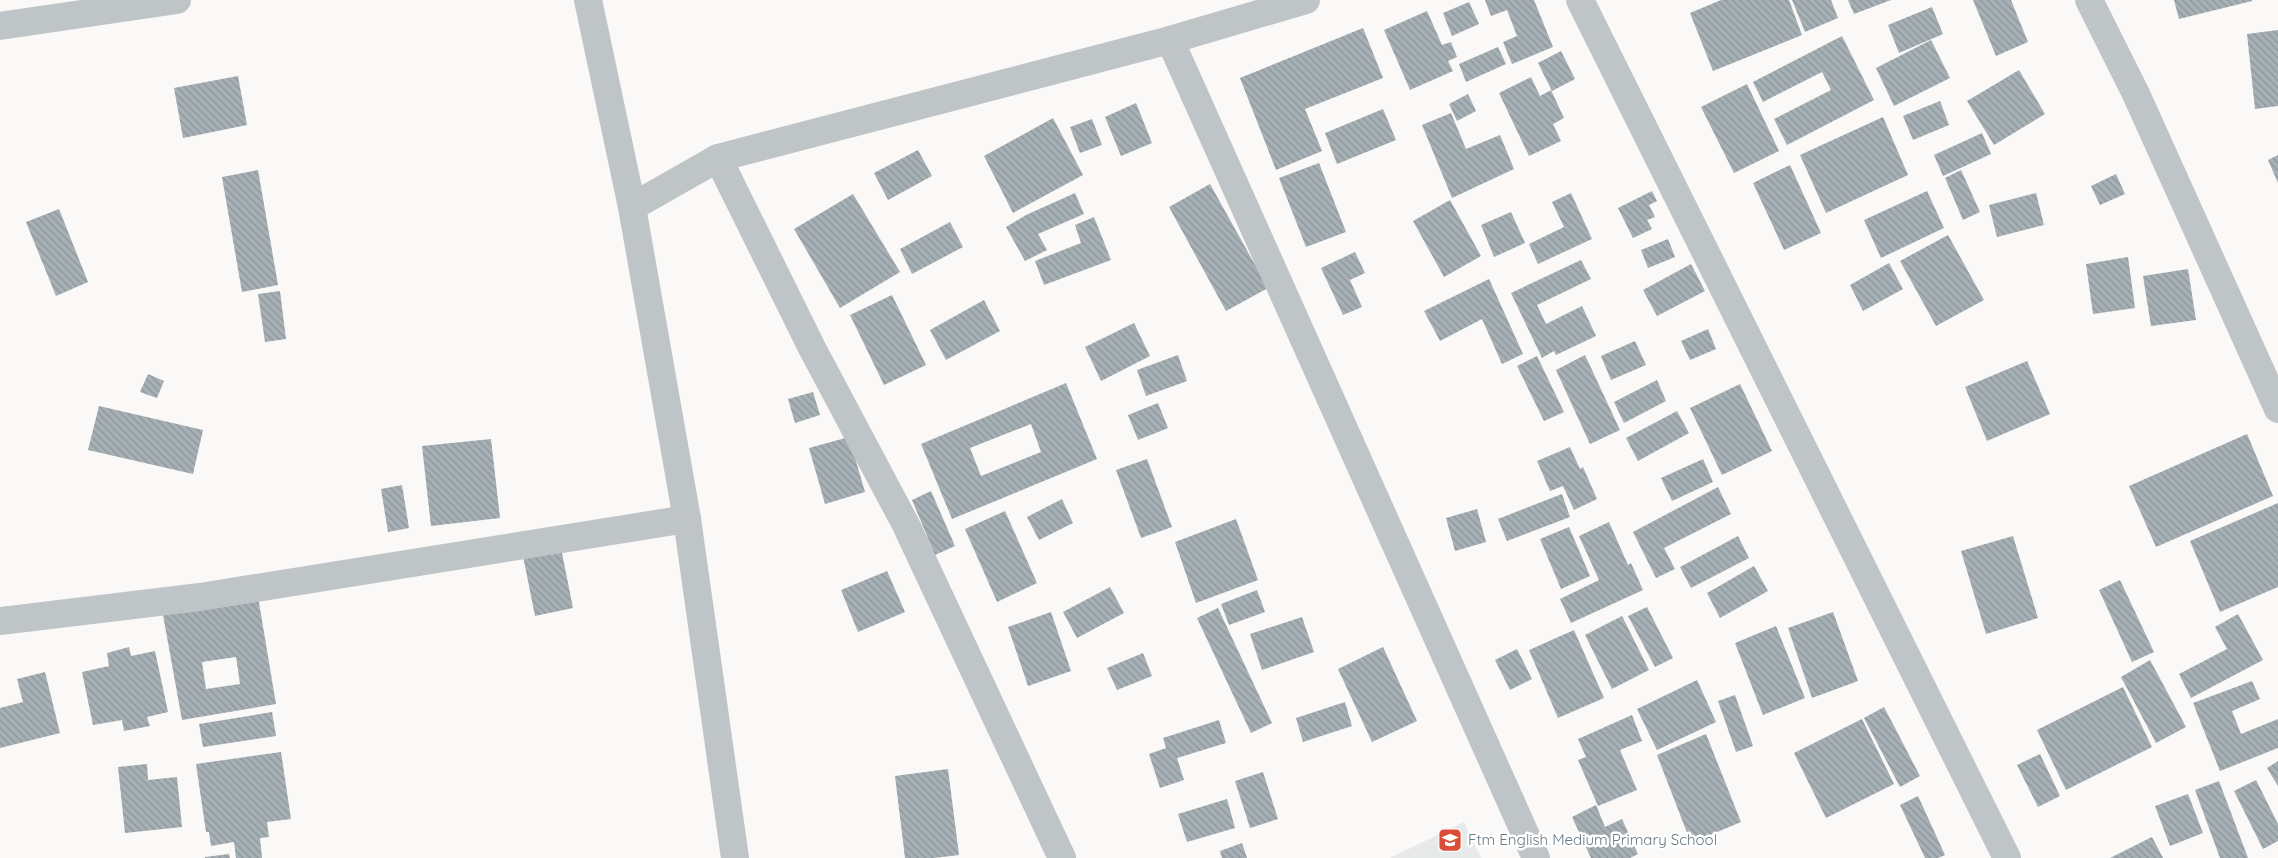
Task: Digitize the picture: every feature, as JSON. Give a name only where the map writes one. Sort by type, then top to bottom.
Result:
[{"type":"street","points":[[0,26],[177,0]]},
{"type":"street","points":[[588,0],[632,207],[687,519],[735,858]]},
{"type":"street","points":[[632,207],[718,158],[1170,40],[1306,0]]},
{"type":"street","points":[[1580,0],[2007,858]]},
{"type":"street","points":[[2089,0],[2136,94],[2278,409]]},
{"type":"street","points":[[1170,40],[1536,858]]},
{"type":"street","points":[[718,158],[812,348],[906,524],[1062,858]]},
{"type":"street","points":[[0,622],[200,598],[687,519]]},
{"type":"shaded area","name":"Ftm English Medium Primary School","points":[[1464,822],[1481,858],[1390,858]]},
{"type":"building","points":[[1485,0],[1534,0],[1553,47],[1512,64],[1503,42],[1517,36],[1507,10],[1491,16]]},
{"type":"building","points":[[1721,0],[1789,0],[1802,35],[1713,71],[1690,13]]},
{"type":"building","points":[[1792,0],[1831,0],[1838,18],[1805,32]]},
{"type":"building","points":[[1848,0],[1891,0],[1854,14]]},
{"type":"building","points":[[1973,0],[2011,0],[2028,42],[1996,56]]},
{"type":"building","points":[[2174,0],[2252,0],[2252,1],[2179,19]]},
{"type":"building","points":[[1469,2],[1479,24],[1452,36],[1443,13]]},
{"type":"building","points":[[1932,7],[1943,34],[1899,53],[1888,25]]},
{"type":"building","points":[[1427,11],[1442,45],[1451,42],[1457,57],[1448,61],[1453,71],[1410,90],[1384,30]]},
{"type":"building","points":[[1363,28],[1383,78],[1305,109],[1322,151],[1276,170],[1240,78]]},
{"type":"building","points":[[2278,30],[2278,106],[2255,109],[2247,34]]},
{"type":"building","points":[[1842,36],[1874,100],[1787,145],[1774,119],[1831,90],[1822,72],[1763,102],[1753,82]]},
{"type":"building","points":[[1931,40],[1950,78],[1894,106],[1876,68]]},
{"type":"building","points":[[1498,47],[1506,64],[1466,82],[1459,64]]},
{"type":"building","points":[[1561,51],[1575,79],[1552,91],[1538,63]]},
{"type":"building","points":[[2019,70],[2045,114],[1994,145],[1967,101]]},
{"type":"building","points":[[238,76],[247,125],[183,138],[174,88]]},
{"type":"building","points":[[1531,77],[1540,96],[1551,90],[1564,118],[1553,124],[1561,141],[1529,156],[1499,93]]},
{"type":"building","points":[[1747,84],[1779,151],[1734,173],[1701,107]]},
{"type":"building","points":[[1468,94],[1476,111],[1457,121],[1449,104]]},
{"type":"building","points":[[1940,101],[1949,125],[1913,140],[1903,116]]},
{"type":"building","points":[[1136,103],[1152,143],[1121,156],[1105,117]]},
{"type":"building","points":[[1383,109],[1396,140],[1337,164],[1325,133]]},
{"type":"building","points":[[1451,113],[1466,149],[1500,135],[1514,169],[1452,198],[1422,125]]},
{"type":"building","points":[[1883,117],[1908,175],[1826,213],[1800,155]]},
{"type":"building","points":[[1053,118],[1083,175],[1013,213],[984,156]]},
{"type":"building","points":[[1092,119],[1102,145],[1080,153],[1070,127]]},
{"type":"building","points":[[1982,133],[1991,154],[1943,176],[1934,155]]},
{"type":"building","points":[[918,150],[932,176],[888,200],[874,173]]},
{"type":"building","points":[[2278,155],[2278,183],[2268,160]]},
{"type":"building","points":[[1319,163],[1346,232],[1306,247],[1279,178]]},
{"type":"building","points":[[1790,165],[1821,233],[1784,250],[1753,183]]},
{"type":"building","points":[[258,170],[278,285],[242,292],[222,177]]},
{"type":"building","points":[[1961,170],[1980,212],[1963,220],[1945,178]]},
{"type":"building","points":[[2116,174],[2125,194],[2100,205],[2091,186]]},
{"type":"building","points":[[1210,184],[1268,288],[1226,311],[1169,207]]},
{"type":"building","points":[[1652,191],[1657,201],[1649,205],[1655,217],[1647,220],[1652,229],[1633,238],[1618,208]]},
{"type":"building","points":[[1927,191],[1944,228],[1881,258],[1864,220]]},
{"type":"building","points":[[1075,193],[1084,214],[1038,234],[1047,250],[1025,261],[1006,227],[1026,215]]},
{"type":"building","points":[[1571,193],[1592,239],[1538,264],[1529,244],[1564,227],[1552,202]]},
{"type":"building","points":[[2036,193],[2044,225],[1997,237],[1989,205]]},
{"type":"building","points":[[853,194],[900,272],[840,308],[794,229]]},
{"type":"building","points":[[1450,200],[1481,256],[1444,277],[1413,221]]},
{"type":"building","points":[[59,209],[88,282],[56,296],[26,222]]},
{"type":"building","points":[[1511,212],[1525,243],[1494,257],[1481,225]]},
{"type":"building","points":[[1094,217],[1111,260],[1044,285],[1035,261],[1081,243],[1075,225]]},
{"type":"building","points":[[950,222],[963,247],[912,274],[900,249]]},
{"type":"building","points":[[1948,235],[1984,300],[1936,326],[1900,261]]},
{"type":"building","points":[[1668,239],[1675,257],[1648,268],[1641,250]]},
{"type":"building","points":[[1355,252],[1365,273],[1350,280],[1362,307],[1343,315],[1321,268]]},
{"type":"building","points":[[2128,257],[2135,308],[2093,314],[2086,264]]},
{"type":"building","points":[[1581,260],[1591,279],[1537,305],[1546,324],[1582,306],[1596,336],[1556,355],[1554,351],[1542,358],[1511,293]]},
{"type":"building","points":[[1889,263],[1903,289],[1863,311],[1850,285]]},
{"type":"building","points":[[1691,264],[1705,291],[1657,316],[1643,290]]},
{"type":"building","points":[[2188,269],[2196,320],[2151,326],[2143,276]]},
{"type":"building","points":[[1489,279],[1523,354],[1502,364],[1482,319],[1440,341],[1424,311]]},
{"type":"building","points":[[280,291],[286,339],[265,342],[258,294]]},
{"type":"building","points":[[892,295],[926,365],[884,385],[850,315]]},
{"type":"building","points":[[984,300],[1000,331],[946,360],[930,330]]},
{"type":"building","points":[[1134,323],[1150,356],[1101,381],[1085,347]]},
{"type":"building","points":[[1708,329],[1716,349],[1690,360],[1681,341]]},
{"type":"building","points":[[1635,341],[1646,365],[1611,380],[1601,356]]},
{"type":"building","points":[[1178,355],[1187,381],[1146,396],[1137,370]]},
{"type":"building","points":[[1585,355],[1620,430],[1590,444],[1556,370]]},
{"type":"building","points":[[1537,356],[1564,412],[1544,421],[1517,366]]},
{"type":"building","points":[[2027,361],[2050,414],[1987,441],[1965,387]]},
{"type":"building","points":[[148,374],[164,381],[157,398],[140,392]]},
{"type":"building","points":[[1657,380],[1666,401],[1624,423],[1614,402]]},
{"type":"building","points":[[1066,383],[1097,459],[952,519],[921,444]],"holes":[[[1031,424],[1041,452],[981,476],[970,448]]]},
{"type":"building","points":[[1740,384],[1772,451],[1722,475],[1690,408]]},
{"type":"building","points":[[813,392],[820,415],[795,423],[788,399]]},
{"type":"building","points":[[1158,403],[1168,428],[1138,440],[1128,415]]},
{"type":"building","points":[[99,406],[203,430],[193,474],[88,450]]},
{"type":"building","points":[[1677,411],[1689,433],[1638,461],[1626,438]]},
{"type":"building","points":[[2247,434],[2273,496],[2156,547],[2129,486]]},
{"type":"building","points":[[849,437],[865,492],[825,504],[809,448]]},
{"type":"building","points":[[491,439],[500,518],[431,526],[422,446]]},
{"type":"building","points":[[1570,447],[1580,469],[1583,467],[1597,499],[1574,510],[1563,486],[1550,491],[1537,461]]},
{"type":"building","points":[[1147,459],[1172,527],[1141,538],[1116,470]]},
{"type":"building","points":[[1703,459],[1713,482],[1672,501],[1661,478]]},
{"type":"building","points":[[402,485],[409,528],[388,532],[381,489]]},
{"type":"building","points":[[1718,487],[1731,514],[1664,548],[1675,569],[1656,578],[1633,532]]},
{"type":"building","points":[[931,491],[955,546],[935,555],[912,500]]},
{"type":"building","points":[[1562,494],[1570,517],[1507,541],[1498,519]]},
{"type":"building","points":[[1062,499],[1073,523],[1039,540],[1027,517]]},
{"type":"building","points":[[2278,503],[2278,587],[2220,612],[2190,541]]},
{"type":"building","points":[[1477,509],[1486,542],[1455,551],[1446,518]]},
{"type":"building","points":[[1005,511],[1037,583],[997,602],[965,529]]},
{"type":"building","points":[[1236,519],[1258,580],[1196,603],[1175,542]]},
{"type":"building","points":[[1609,522],[1628,565],[1631,563],[1643,590],[1571,623],[1560,599],[1599,580],[1579,536]]},
{"type":"building","points":[[1569,527],[1590,576],[1561,589],[1540,539]]},
{"type":"building","points":[[1738,536],[1749,558],[1691,588],[1680,567]]},
{"type":"building","points":[[2013,536],[2038,618],[1986,634],[1961,551]]},
{"type":"building","points":[[561,548],[573,608],[535,616],[523,556]]},
{"type":"building","points":[[1754,566],[1768,591],[1720,618],[1707,593]]},
{"type":"building","points":[[887,571],[905,612],[858,632],[841,590]]},
{"type":"building","points":[[2120,580],[2154,652],[2132,662],[2099,590]]},
{"type":"building","points":[[1110,587],[1124,613],[1077,638],[1063,612]]},
{"type":"building","points":[[1257,590],[1265,612],[1229,625],[1221,604]]},
{"type":"building","points":[[258,597],[276,704],[182,720],[163,615]],"holes":[[[236,657],[240,684],[206,689],[202,662]]]},
{"type":"building","points":[[1647,607],[1673,658],[1655,667],[1628,616]]},
{"type":"building","points":[[1218,608],[1272,723],[1251,733],[1197,618]]},
{"type":"building","points":[[1051,612],[1071,671],[1028,686],[1008,627]]},
{"type":"building","points":[[1833,612],[1858,681],[1812,698],[1788,628]]},
{"type":"building","points":[[2238,614],[2263,660],[2191,698],[2179,674],[2227,649],[2215,627]]},
{"type":"building","points":[[1622,616],[1649,670],[1612,689],[1585,635]]},
{"type":"building","points":[[1302,617],[1314,652],[1262,670],[1250,634]]},
{"type":"building","points":[[1776,626],[1805,698],[1763,715],[1735,643]]},
{"type":"building","points":[[1574,630],[1604,698],[1558,718],[1529,650]]},
{"type":"building","points":[[129,647],[131,656],[155,651],[168,712],[147,717],[150,726],[124,731],[122,720],[93,725],[82,672],[109,666],[107,653]]},
{"type":"building","points":[[1383,647],[1417,721],[1372,742],[1338,669]]},
{"type":"building","points":[[1517,649],[1532,679],[1510,690],[1495,660]]},
{"type":"building","points":[[1143,653],[1152,676],[1117,690],[1107,668]]},
{"type":"building","points":[[2150,660],[2186,727],[2156,743],[2121,677]]},
{"type":"building","points":[[45,672],[60,733],[0,748],[0,708],[23,702],[17,679]]},
{"type":"building","points":[[1697,680],[1716,722],[1657,750],[1637,709]]},
{"type":"building","points":[[2252,681],[2260,699],[2232,711],[2241,734],[2278,719],[2278,748],[2220,771],[2193,703]]},
{"type":"building","points":[[2123,687],[2152,747],[2066,790],[2037,730]]},
{"type":"building","points":[[1735,695],[1753,746],[1736,752],[1718,701]]},
{"type":"building","points":[[1345,702],[1352,726],[1303,742],[1296,718]]},
{"type":"building","points":[[1884,707],[1920,776],[1900,787],[1864,718]]},
{"type":"building","points":[[272,712],[276,736],[203,747],[199,724]]},
{"type":"building","points":[[1632,715],[1642,741],[1620,750],[1637,790],[1598,806],[1578,760],[1586,757],[1578,739]]},
{"type":"building","points":[[1862,719],[1894,784],[1826,818],[1794,753]]},
{"type":"building","points":[[1219,720],[1226,743],[1177,758],[1184,780],[1160,788],[1149,754],[1166,748],[1163,738]]},
{"type":"building","points":[[1706,734],[1741,822],[1691,843],[1657,755]]},
{"type":"building","points":[[281,752],[291,819],[267,822],[269,837],[260,838],[262,858],[236,858],[234,842],[211,846],[209,832],[206,832],[196,764]]},
{"type":"building","points":[[2040,754],[2060,796],[2038,807],[2017,765]]},
{"type":"building","points":[[2278,761],[2278,786],[2267,768]]},
{"type":"building","points":[[147,764],[148,780],[177,777],[182,827],[125,833],[118,767]]},
{"type":"building","points":[[948,769],[959,855],[934,858],[905,858],[895,776]]},
{"type":"building","points":[[1263,772],[1278,819],[1250,828],[1235,781]]},
{"type":"building","points":[[2256,780],[2278,824],[2278,841],[2263,849],[2234,791]]},
{"type":"building","points":[[2219,781],[2248,858],[2220,858],[2195,790]]},
{"type":"building","points":[[2188,794],[2203,833],[2170,846],[2155,806]]},
{"type":"building","points":[[1918,796],[1945,855],[1938,858],[1925,858],[1900,805]]},
{"type":"building","points":[[1227,799],[1235,828],[1187,842],[1178,814]]},
{"type":"building","points":[[1596,805],[1605,827],[1622,819],[1638,854],[1630,858],[1591,858],[1572,817]]},
{"type":"building","points":[[2152,837],[2163,858],[2110,858]]},
{"type":"building","points":[[1242,843],[1247,858],[1222,858],[1220,851]]},
{"type":"building","points":[[229,854],[230,858],[205,858],[205,857]]},
{"type":"place","name":"Ftm English Medium Primary School","points":[[1450,840]]}]
